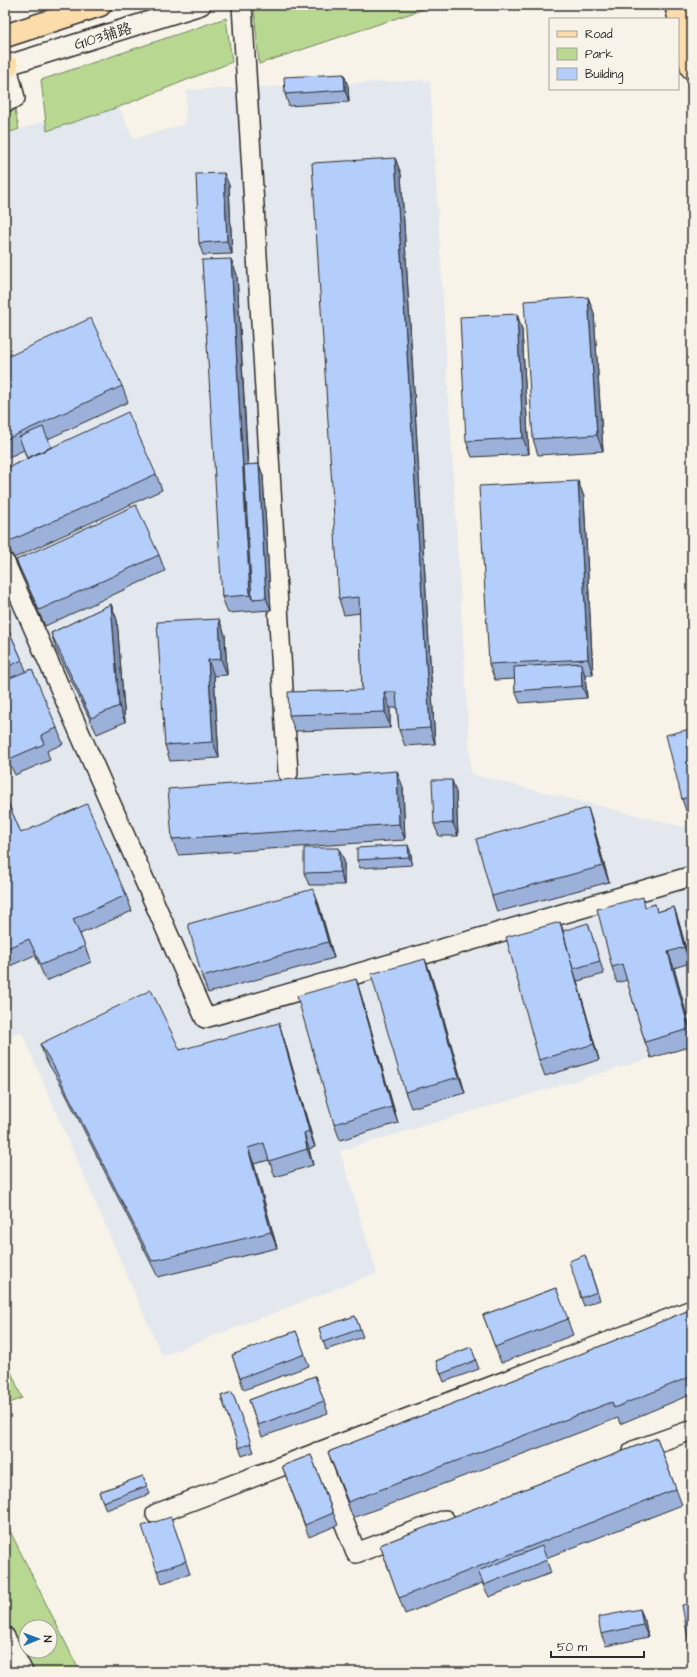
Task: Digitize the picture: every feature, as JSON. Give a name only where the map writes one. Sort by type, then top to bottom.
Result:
[{"type":"main road","points":[[5,36],[100,5]]},
{"type":"main road","points":[[676,5],[692,68]]},
{"type":"street","name":"G103辅路","points":[[6,66],[201,5]]},
{"type":"street","points":[[242,5],[288,773]]},
{"type":"street","points":[[5,102],[15,98],[6,66]]},
{"type":"street","points":[[5,563],[205,1018],[692,876]]},
{"type":"street","points":[[156,1514],[692,1310]]},
{"type":"street","points":[[617,1457],[692,1430]]},
{"type":"street","points":[[317,1452],[356,1553],[461,1514]]},
{"type":"street","points":[[5,1637],[23,1672]]},
{"type":"shaded area","points":[[430,80],[471,774],[692,829],[692,1046],[340,1151],[377,1273],[162,1356],[21,1031],[5,1037],[5,134],[45,121],[47,131],[119,107],[133,139],[185,124],[187,90]]},
{"type":"green space","points":[[264,5],[436,5],[259,64],[254,8]]},
{"type":"green space","points":[[226,18],[232,62],[119,107],[47,131],[41,80]]},
{"type":"green space","points":[[15,110],[19,129],[5,134],[5,113]]},
{"type":"green space","points":[[5,1357],[22,1398],[5,1405]]},
{"type":"green space","points":[[5,1521],[54,1619],[18,1619],[18,1659],[58,1659],[58,1628],[80,1672],[5,1672]]},
{"type":"building","points":[[344,74],[345,90],[285,94],[284,77]]},
{"type":"building","points":[[395,158],[430,728],[399,730],[396,692],[384,692],[385,712],[289,715],[288,692],[362,690],[359,597],[339,599],[312,163]]},
{"type":"building","points":[[224,173],[227,241],[199,243],[196,174]]},
{"type":"building","points":[[231,259],[250,595],[222,597],[202,260]]},
{"type":"building","points":[[588,297],[597,435],[533,439],[524,301]]},
{"type":"building","points":[[517,314],[523,438],[466,441],[460,317]]},
{"type":"building","points":[[91,318],[122,386],[5,440],[5,358]]},
{"type":"building","points":[[128,412],[156,474],[8,542],[5,535],[5,469]]},
{"type":"building","points":[[43,427],[51,447],[27,458],[19,437]]},
{"type":"building","points":[[259,464],[266,598],[252,599],[244,465]]},
{"type":"building","points":[[578,481],[588,659],[489,664],[479,486]]},
{"type":"building","points":[[136,505],[159,555],[39,610],[16,560]]},
{"type":"building","points":[[111,604],[119,706],[91,718],[51,633]]},
{"type":"building","points":[[219,619],[221,659],[208,660],[213,742],[165,745],[157,622]]},
{"type":"building","points":[[5,622],[22,660],[5,668]]},
{"type":"building","points":[[581,663],[582,686],[515,691],[514,667]]},
{"type":"building","points":[[32,669],[57,728],[41,735],[44,744],[9,759],[5,750],[5,680]]},
{"type":"building","points":[[690,729],[692,739],[692,796],[682,799],[666,735]]},
{"type":"building","points":[[397,771],[399,824],[172,839],[168,789]]},
{"type":"building","points":[[432,780],[452,780],[453,823],[434,824]]},
{"type":"building","points":[[5,796],[21,833],[87,804],[126,895],[73,919],[85,946],[41,965],[29,939],[5,949]]},
{"type":"building","points":[[588,808],[603,866],[492,896],[476,839]]},
{"type":"building","points":[[408,845],[409,857],[357,860],[357,848]]},
{"type":"building","points":[[304,848],[339,848],[340,872],[304,873]]},
{"type":"building","points":[[313,889],[328,942],[202,977],[188,924]]},
{"type":"building","points":[[643,897],[645,907],[655,904],[657,912],[674,907],[684,947],[668,952],[689,1029],[645,1042],[622,964],[612,967],[597,909]]},
{"type":"building","points":[[560,922],[594,1044],[539,1060],[506,937]]},
{"type":"building","points":[[588,923],[600,961],[573,969],[563,931]]},
{"type":"building","points":[[425,959],[459,1077],[405,1092],[371,974]]},
{"type":"building","points":[[356,979],[392,1107],[334,1124],[297,996]]},
{"type":"building","points":[[151,990],[180,1050],[279,1023],[309,1131],[304,1133],[307,1149],[269,1161],[264,1143],[248,1148],[271,1232],[152,1261],[53,1065],[40,1044]]},
{"type":"building","points":[[585,1255],[597,1292],[581,1298],[569,1261]]},
{"type":"building","points":[[556,1288],[568,1319],[495,1347],[483,1315]]},
{"type":"building","points":[[692,1309],[692,1376],[614,1408],[612,1402],[348,1502],[328,1452],[591,1350]]},
{"type":"building","points":[[355,1316],[360,1329],[323,1342],[319,1328]]},
{"type":"building","points":[[296,1331],[305,1354],[240,1378],[232,1355]]},
{"type":"building","points":[[471,1347],[476,1360],[441,1374],[436,1361]]},
{"type":"building","points":[[315,1376],[324,1401],[258,1425],[249,1400]]},
{"type":"building","points":[[232,1392],[251,1443],[239,1448],[221,1396]]},
{"type":"building","points":[[657,1438],[676,1489],[399,1598],[380,1545]]},
{"type":"building","points":[[311,1455],[333,1513],[305,1525],[282,1466]]},
{"type":"building","points":[[143,1476],[147,1486],[103,1502],[99,1492]]},
{"type":"building","points":[[171,1517],[186,1561],[157,1571],[142,1526]]},
{"type":"building","points":[[542,1546],[547,1560],[484,1585],[478,1571]]},
{"type":"building","points":[[692,1603],[692,1660],[682,1605]]},
{"type":"building","points":[[640,1609],[643,1625],[601,1634],[598,1617]]}]
